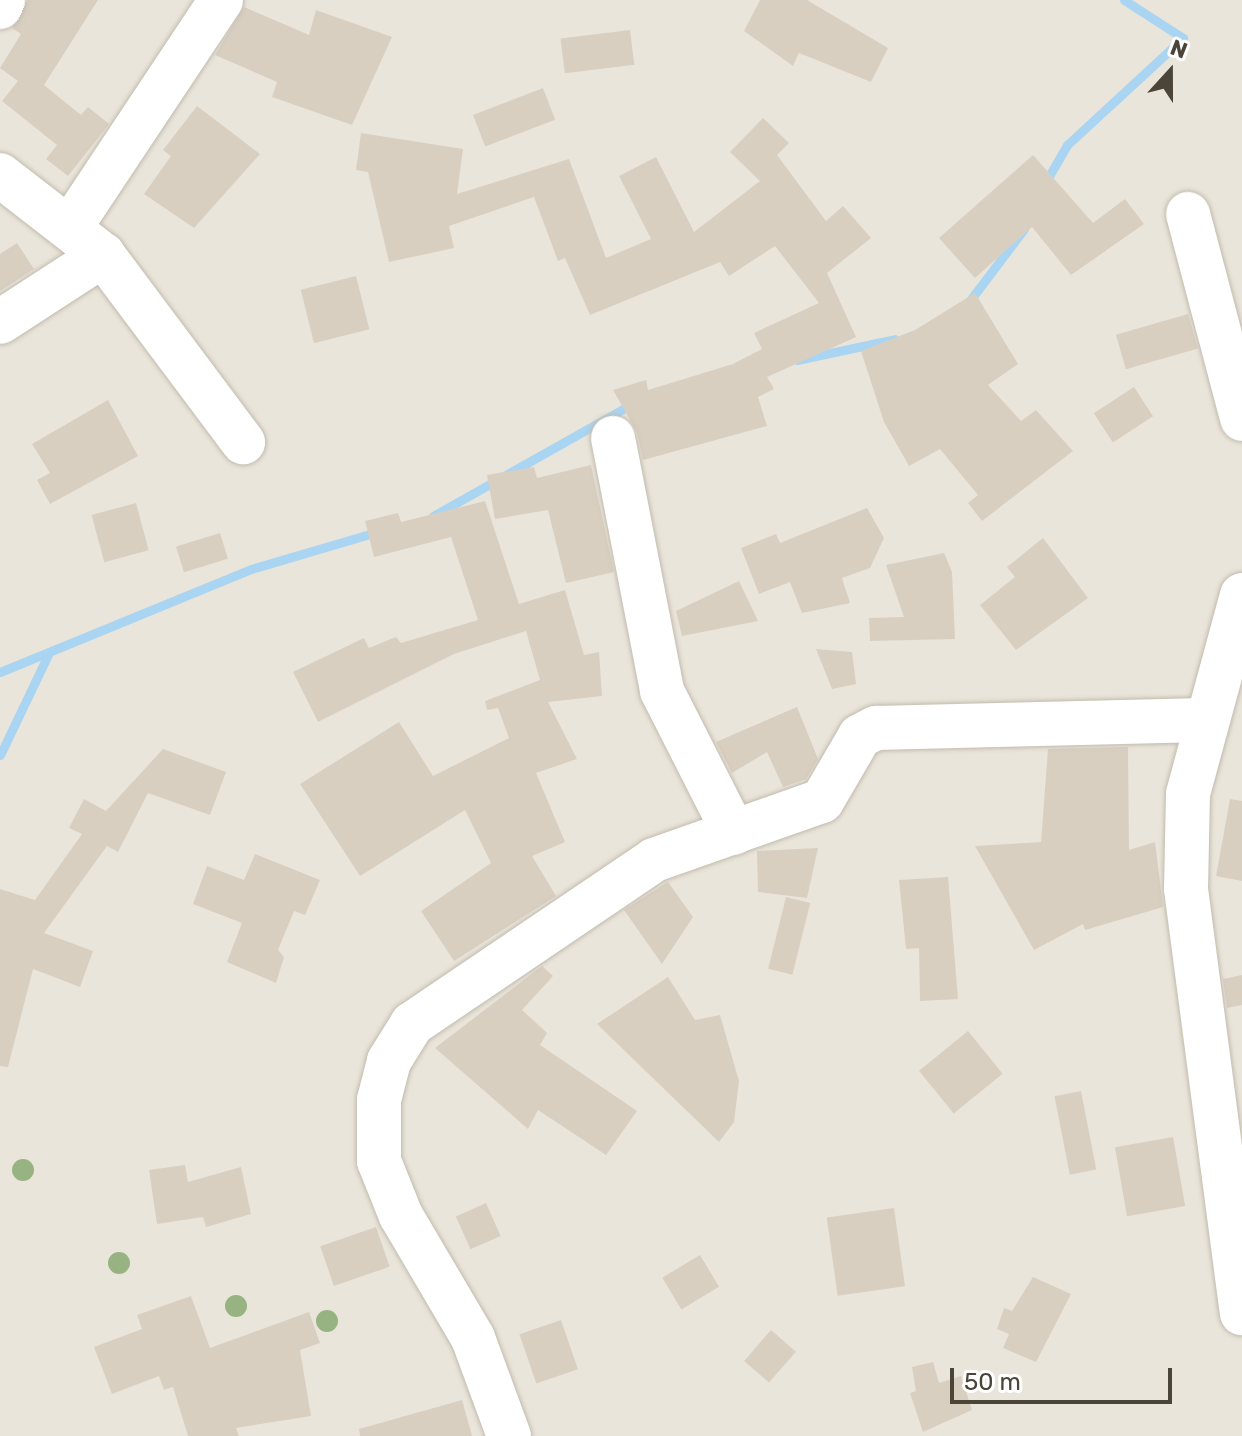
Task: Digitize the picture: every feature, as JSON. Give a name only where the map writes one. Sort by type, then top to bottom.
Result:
[{"type":"street","points":[[0,7],[3,0]]},
{"type":"street","points":[[71,226],[221,0]]},
{"type":"street","points":[[0,175],[71,226],[103,255],[243,442]]},
{"type":"street","points":[[1188,214],[1242,419]]},
{"type":"street","points":[[0,322],[103,255]]},
{"type":"street","points":[[613,438],[662,691],[734,833]]},
{"type":"street","points":[[1242,595],[1203,720],[1188,794],[1186,889],[1242,1313]]},
{"type":"street","points":[[509,1436],[473,1338],[401,1216],[379,1161],[379,1100],[389,1061],[412,1024],[455,991],[654,860],[822,801],[860,736],[876,728],[1203,720]]},
{"type":"shaded area","points":[[0,0],[1242,0],[1242,1436],[0,1436]]},
{"type":"building","points":[[28,0],[98,0],[44,85],[81,115],[88,107],[109,124],[68,176],[46,159],[57,145],[2,101],[18,81],[0,68],[21,34],[12,28]]},
{"type":"building","points":[[760,0],[807,0],[888,48],[871,82],[799,53],[793,66],[744,31]]},
{"type":"building","points":[[244,7],[309,35],[316,10],[392,37],[352,125],[272,97],[277,82],[215,55]]},
{"type":"building","points":[[630,30],[634,65],[565,73],[561,39]]},
{"type":"building","points":[[543,88],[555,120],[485,147],[473,115]]},
{"type":"building","points":[[197,106],[260,154],[194,228],[144,194],[171,156],[163,150]]},
{"type":"building","points":[[763,118],[789,143],[777,155],[826,221],[843,206],[871,238],[827,273],[856,337],[767,377],[774,389],[758,397],[767,426],[643,460],[637,432],[613,390],[646,380],[648,390],[733,364],[762,349],[754,333],[819,303],[775,246],[729,276],[720,262],[590,315],[565,258],[558,261],[534,197],[449,226],[454,248],[389,262],[368,172],[356,170],[361,133],[463,149],[457,194],[569,159],[606,258],[651,239],[619,176],[656,157],[694,232],[760,181],[730,152]]},
{"type":"building","points":[[1033,155],[1093,223],[1125,199],[1144,224],[1071,275],[1032,227],[975,278],[939,238]]},
{"type":"building","points":[[17,243],[34,269],[0,291],[0,254]]},
{"type":"building","points":[[356,276],[369,329],[314,343],[301,290]]},
{"type":"building","points":[[975,293],[1018,364],[988,385],[1021,421],[1036,410],[1073,451],[982,521],[968,503],[978,495],[940,449],[909,466],[884,422],[861,351],[915,330]]},
{"type":"building","points":[[1188,314],[1198,349],[1126,369],[1116,335]]},
{"type":"building","points":[[1134,387],[1153,416],[1113,442],[1094,413]]},
{"type":"building","points":[[108,400],[138,456],[50,504],[37,480],[50,473],[32,444]]},
{"type":"building","points":[[591,465],[614,572],[566,583],[548,510],[495,519],[487,475],[534,467],[537,478]]},
{"type":"building","points":[[485,501],[519,604],[565,590],[584,655],[599,652],[602,696],[548,702],[577,759],[536,773],[565,842],[532,856],[556,896],[454,961],[421,911],[491,863],[465,810],[360,876],[300,784],[399,722],[433,776],[509,738],[498,708],[487,710],[485,701],[540,680],[526,631],[454,654],[318,722],[293,672],[364,638],[369,648],[396,637],[401,643],[478,620],[451,537],[374,557],[365,521],[398,513],[401,522]]},
{"type":"building","points":[[136,503],[149,550],[104,562],[92,515]]},
{"type":"building","points":[[867,508],[884,538],[870,568],[842,578],[850,603],[802,613],[790,582],[759,594],[741,548],[776,534],[780,543]]},
{"type":"building","points":[[220,533],[228,559],[184,572],[176,546]]},
{"type":"building","points":[[1043,538],[1088,598],[1016,650],[980,605],[1015,577],[1007,567]]},
{"type":"building","points":[[944,553],[952,572],[955,639],[870,641],[869,618],[904,617],[886,565]]},
{"type":"building","points":[[739,581],[758,621],[682,636],[676,611]]},
{"type":"building","points":[[816,649],[852,652],[856,684],[832,689]]},
{"type":"building","points":[[797,707],[818,759],[806,779],[783,787],[767,752],[732,773],[716,742]]},
{"type":"building","points":[[1128,747],[1129,850],[1155,842],[1163,907],[1085,930],[1083,924],[1034,950],[975,846],[1041,842],[1048,749]]},
{"type":"building","points":[[163,749],[226,772],[210,815],[148,793],[118,852],[107,846],[44,933],[93,951],[80,987],[33,969],[8,1067],[0,1066],[0,889],[35,900],[82,834],[69,828],[84,799],[106,811]]},
{"type":"building","points":[[1230,799],[1242,801],[1242,881],[1216,876]]},
{"type":"building","points":[[818,848],[807,898],[758,892],[757,851]]},
{"type":"building","points":[[255,854],[320,880],[305,915],[294,911],[278,950],[284,957],[276,983],[227,962],[242,923],[193,904],[207,866],[244,880]]},
{"type":"building","points":[[948,877],[958,999],[920,1001],[919,948],[906,949],[899,880]]},
{"type":"building","points":[[668,882],[693,917],[662,964],[624,910]]},
{"type":"building","points":[[786,897],[810,903],[792,975],[768,969]]},
{"type":"building","points":[[542,966],[553,976],[522,1010],[547,1033],[540,1045],[637,1111],[606,1155],[538,1110],[528,1129],[435,1048]]},
{"type":"building","points":[[1242,975],[1242,1005],[1227,1008],[1223,979]]},
{"type":"building","points":[[668,977],[695,1020],[720,1015],[739,1081],[734,1122],[719,1142],[597,1024]]},
{"type":"building","points":[[968,1031],[1003,1074],[954,1113],[919,1071]]},
{"type":"building","points":[[1081,1091],[1096,1170],[1070,1175],[1054,1096]]},
{"type":"building","points":[[1173,1137],[1185,1206],[1127,1216],[1115,1147]]},
{"type":"building","points":[[185,1165],[188,1182],[241,1167],[251,1214],[206,1227],[203,1217],[157,1224],[149,1170]]},
{"type":"building","points":[[486,1203],[501,1236],[470,1249],[456,1216]]},
{"type":"building","points":[[894,1208],[905,1286],[838,1296],[827,1217]]},
{"type":"building","points":[[376,1227],[390,1267],[334,1286],[320,1246]]},
{"type":"building","points":[[700,1255],[719,1287],[681,1309],[662,1278]]},
{"type":"building","points":[[1033,1277],[1071,1294],[1036,1362],[1003,1348],[1009,1334],[997,1329],[1004,1308],[1012,1311]]},
{"type":"building","points":[[191,1296],[210,1348],[309,1312],[320,1343],[300,1350],[311,1416],[236,1428],[239,1436],[188,1436],[173,1387],[164,1390],[159,1376],[112,1394],[94,1347],[142,1329],[137,1315]]},
{"type":"building","points":[[561,1320],[578,1369],[536,1383],[519,1334]]},
{"type":"building","points":[[771,1330],[796,1352],[769,1383],[744,1361]]},
{"type":"building","points":[[933,1362],[939,1383],[961,1376],[972,1410],[923,1432],[910,1393],[916,1391],[912,1367]]},
{"type":"building","points":[[462,1400],[472,1436],[360,1436],[359,1429]]},
{"type":"waterway","points":[[1045,183],[1067,145],[1183,38],[1124,0]]},
{"type":"waterway","points":[[968,303],[1024,229]]},
{"type":"waterway","points":[[797,360],[895,339]]},
{"type":"waterway","points":[[433,516],[632,404]]},
{"type":"waterway","points":[[0,672],[251,569],[377,532]]},
{"type":"waterway","points":[[0,755],[48,655]]}]
